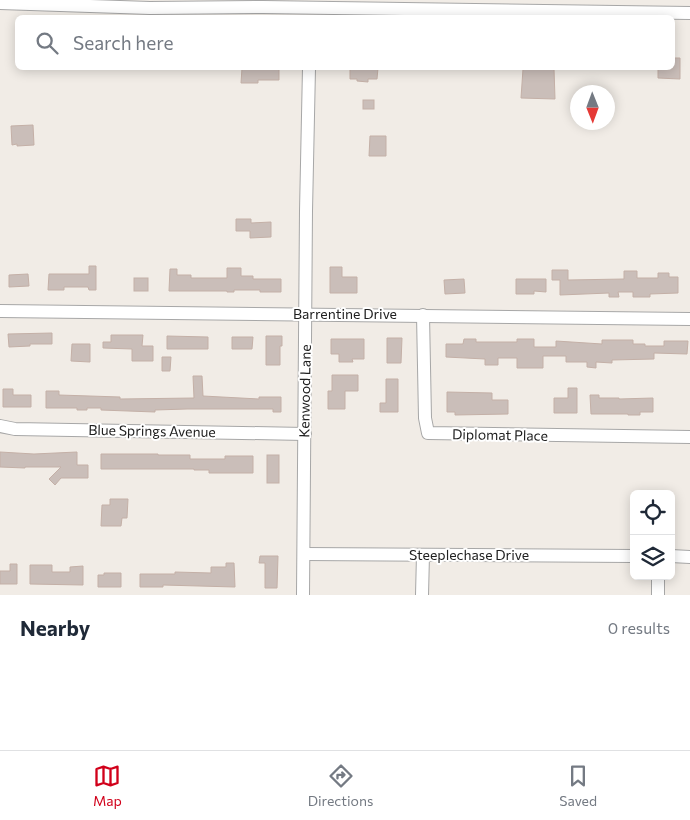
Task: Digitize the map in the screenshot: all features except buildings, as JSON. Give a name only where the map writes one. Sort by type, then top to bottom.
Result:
[{"type":"street","points":[[0,3],[310,13],[690,13]]},
{"type":"street","name":"Kenwood Lane","points":[[303,595],[309,70]]},
{"type":"street","name":"Barrentine Drive","points":[[0,311],[690,319]]},
{"type":"street","name":"Diplomat Place","points":[[423,315],[424,418],[428,433],[690,437]]},
{"type":"street","name":"Blue Springs Avenue","points":[[0,426],[15,429],[305,434]]},
{"type":"street","name":"Steeplechase Drive","points":[[304,554],[630,556]]},
{"type":"street","points":[[422,595],[423,555]]},
{"type":"street","points":[[675,556],[690,557]]},
{"type":"street","points":[[658,580],[658,595]]}]
